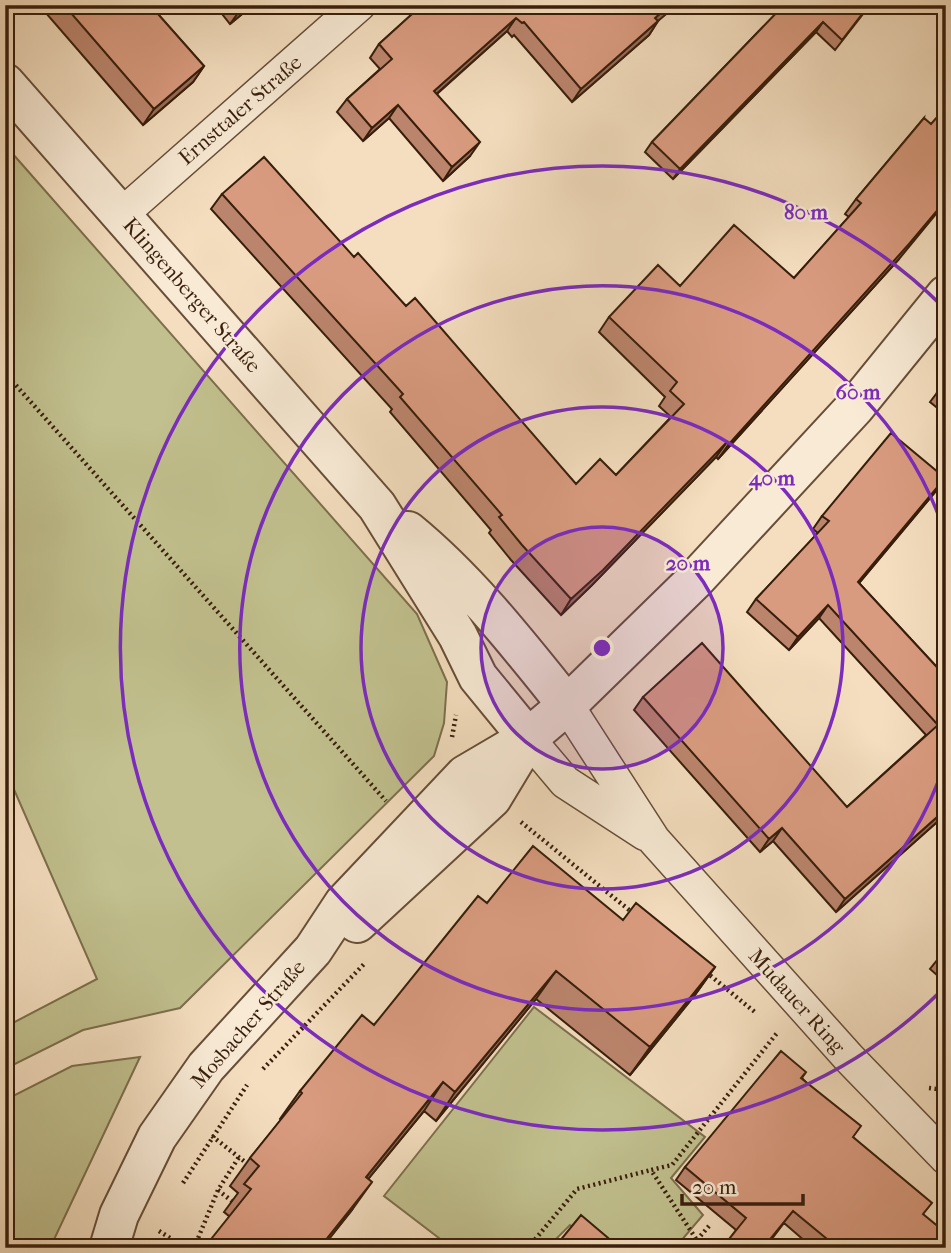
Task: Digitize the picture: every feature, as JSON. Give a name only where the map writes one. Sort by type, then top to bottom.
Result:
[{"type":"street","name":"Ernsttaler Straße","points":[[121,215],[359,5]]},
{"type":"street","name":"Klingenberger Straße","points":[[5,83],[377,506],[458,636],[478,677],[528,738]]},
{"type":"street","name":"Mosbacher Straße","points":[[109,1248],[119,1215],[157,1137],[206,1067],[313,950],[344,903],[465,775],[528,738],[567,705],[694,581],[861,400],[946,295]]},
{"type":"street","name":"Klingenberger Straße","points":[[377,506],[436,554],[517,642],[567,705]]},
{"type":"street","name":"Mudauer Ring","points":[[567,705],[654,840],[849,1058],[946,1158]]},
{"type":"street","name":"Mosbacher Straße","points":[[313,950],[357,922],[492,798],[528,738]]},
{"type":"street","name":"Mudauer Ring","points":[[528,738],[565,782],[654,840]]},
{"type":"path","points":[[5,373],[383,798]]},
{"type":"path","points":[[492,798],[639,918]]},
{"type":"path","points":[[257,1075],[374,953]]},
{"type":"path","points":[[704,971],[757,1014]]},
{"type":"path","points":[[528,1248],[577,1189],[672,1165],[802,1004]]},
{"type":"path","points":[[179,1191],[212,1136],[248,1085]]},
{"type":"path","points":[[212,1136],[257,1171]]},
{"type":"path","points":[[194,1248],[218,1190],[239,1157]]},
{"type":"path","points":[[651,1170],[702,1248]]},
{"type":"path","points":[[218,1190],[233,1202]]},
{"type":"path","points":[[156,1239],[164,1221]]},
{"type":"path","points":[[697,1240],[709,1226]]},
{"type":"path","points":[[159,1231],[186,1248]]},
{"type":"shaded area","points":[[5,145],[417,614],[447,682],[444,723],[434,756],[180,1008],[83,1030],[5,1069],[5,1027],[97,979],[5,769]]},
{"type":"shaded area","points":[[534,1007],[705,1137],[671,1178],[703,1215],[675,1248],[598,1248],[570,1225],[547,1248],[452,1248],[384,1196]]},
{"type":"shaded area","points":[[140,1057],[50,1248],[5,1248],[5,1100],[72,1066]]},
{"type":"building","points":[[64,5],[150,5],[204,66],[154,109]]},
{"type":"building","points":[[422,5],[670,5],[655,18],[658,21],[581,89],[524,22],[516,18],[434,91],[480,142],[452,167],[398,105],[372,128],[347,99],[392,59],[379,44]]},
{"type":"building","points":[[784,5],[869,5],[842,40],[823,22],[680,169],[652,142]]},
{"type":"building","points":[[946,107],[946,200],[729,444],[727,442],[603,570],[571,599],[522,545],[499,517],[502,515],[400,397],[403,394],[222,194],[264,157],[354,257],[358,253],[406,306],[415,298],[576,484],[600,459],[616,475],[684,404],[670,391],[677,382],[609,317],[658,265],[680,286],[734,225],[794,278],[861,203],[856,199],[924,118],[931,124]]},
{"type":"building","points":[[946,381],[946,399],[937,392]]},
{"type":"building","points":[[891,433],[945,478],[858,582],[946,677],[946,809],[845,899],[782,828],[769,839],[643,697],[702,643],[847,807],[938,725],[828,605],[798,637],[756,599],[829,521],[822,516]]},
{"type":"building","points":[[533,846],[623,920],[636,903],[715,967],[650,1047],[556,971],[455,1092],[443,1082],[366,1177],[372,1182],[321,1246],[323,1248],[204,1248],[251,1189],[244,1184],[259,1166],[250,1158],[362,1015],[374,1025],[478,896],[487,903]]},
{"type":"building","points":[[946,949],[946,960],[940,955]]},
{"type":"building","points":[[781,1051],[806,1072],[801,1078],[861,1126],[853,1137],[932,1203],[923,1214],[946,1233],[946,1239],[940,1246],[942,1248],[838,1248],[793,1211],[763,1248],[741,1248],[730,1238],[746,1218],[685,1167]]},
{"type":"building","points":[[581,1215],[620,1248],[554,1248]]}]
